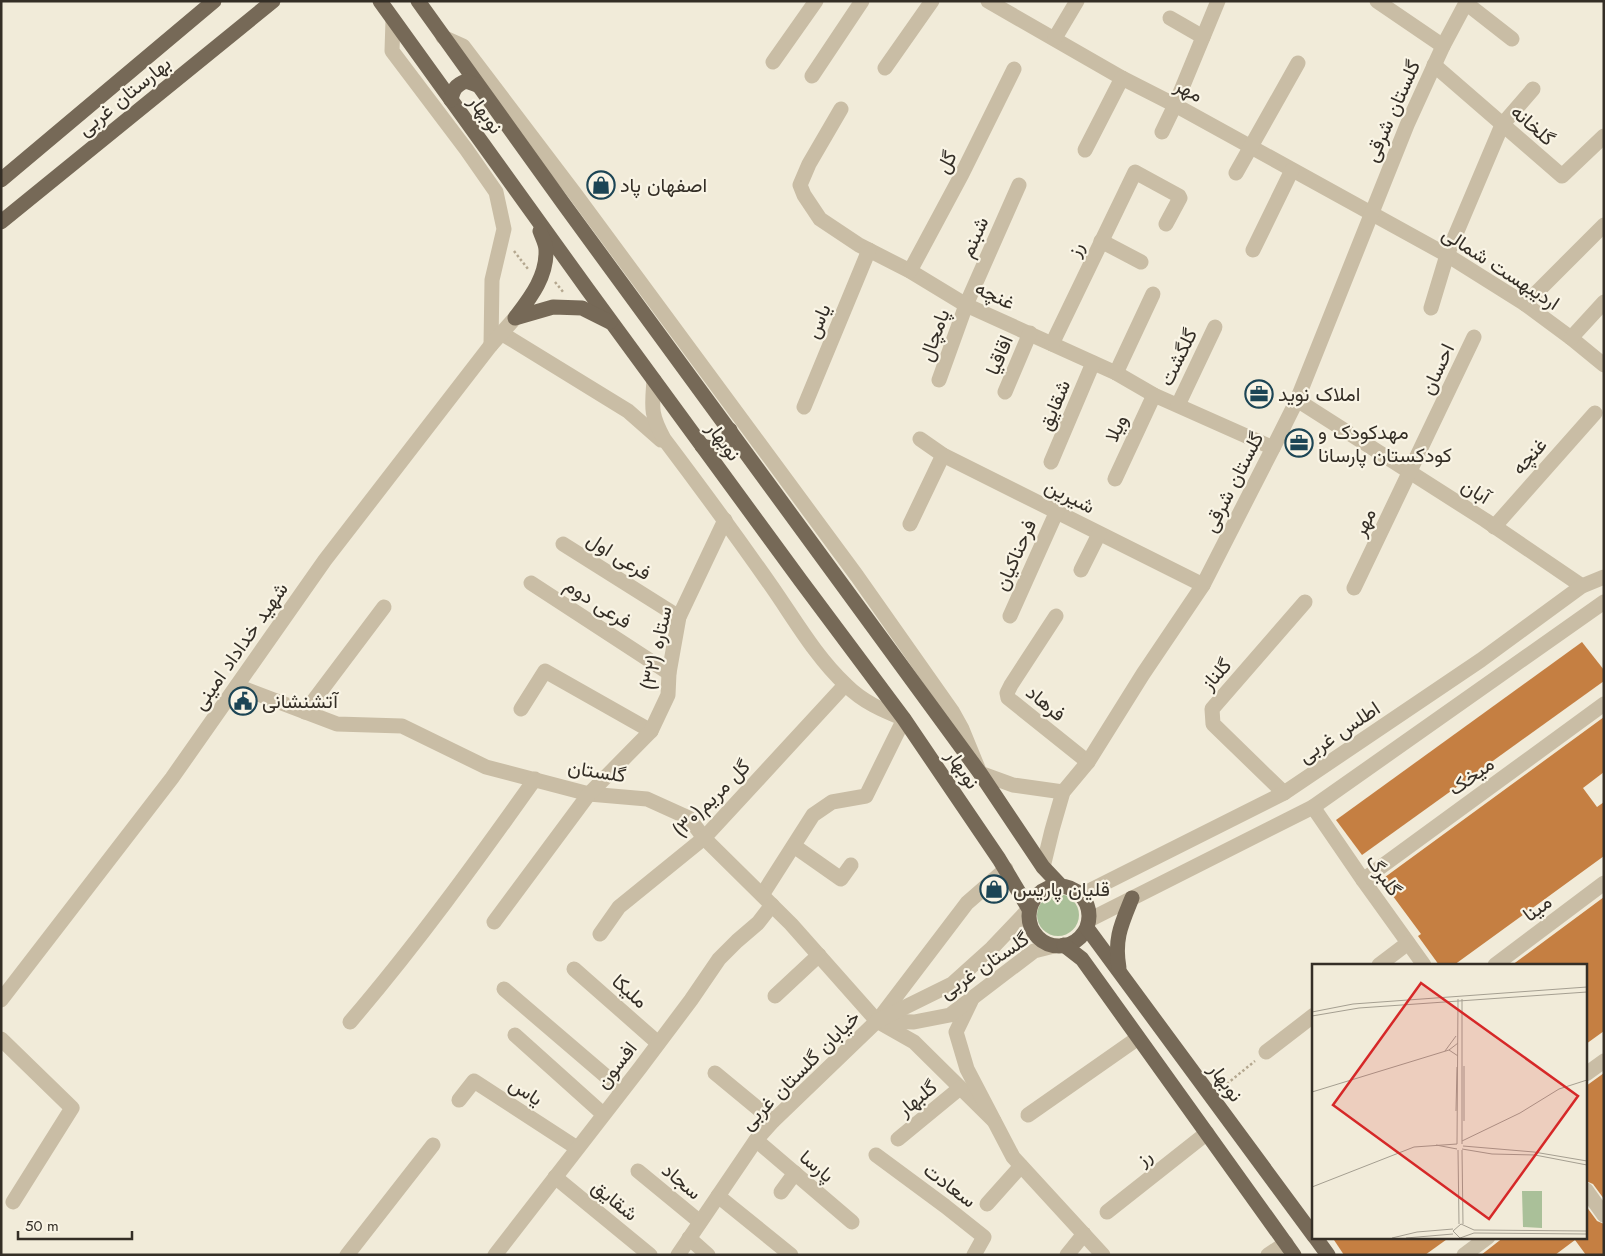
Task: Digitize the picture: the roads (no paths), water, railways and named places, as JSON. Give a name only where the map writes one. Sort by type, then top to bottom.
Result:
[{"type":"main road","name":"بهارستان غربی","points":[[1,180],[214,1]]},
{"type":"main road","name":"بهارستان غربی","points":[[1,222],[273,1]]},
{"type":"main road","name":"نوبهار","points":[[380,1],[702,446],[904,719],[1006,869],[1029,909]]},
{"type":"main road","name":"نوبهار","points":[[418,1],[478,85],[569,199],[654,315],[730,430],[980,773],[1043,867],[1060,885]]},
{"type":"main road","points":[[451,100],[452,91],[457,84],[466,81],[478,85]]},
{"type":"main road","points":[[515,318],[532,295],[544,271],[546,248],[533,214]]},
{"type":"main road","points":[[515,318],[553,307],[582,308],[613,324]]},
{"type":"main road","points":[[702,446],[713,449],[722,447],[728,440],[730,430]]},
{"type":"main road","points":[[1059,946],[1078,940],[1088,924],[1088,907],[1081,895],[1076,890],[1060,885],[1044,889],[1032,901],[1028,918],[1034,933],[1039,939],[1059,946],[1082,959],[1290,1249]]},
{"type":"main road","points":[[1119,970],[1116,950],[1119,929],[1132,898]]},
{"type":"main road","name":"نوبهار","points":[[1088,924],[1119,970],[1312,1234]]},
{"type":"main road","name":"نوبهار","points":[[1315,1238],[1328,1255]]},
{"type":"street","points":[[773,62],[816,1]]},
{"type":"street","points":[[812,76],[862,1]]},
{"type":"street","points":[[885,68],[932,1]]},
{"type":"street","points":[[1055,38],[1077,1]]},
{"type":"street","points":[[1162,132],[1218,1]]},
{"type":"street","points":[[1377,1],[1443,46]]},
{"type":"street","points":[[1466,2],[1512,38]]},
{"type":"street","name":"گلستان شرقی","points":[[1043,867],[1063,792],[1088,762],[1202,585],[1297,400],[1370,213],[1407,125],[1443,46],[1466,2]]},
{"type":"street","name":"مهر","points":[[998,4],[1122,78],[1175,105],[1370,213]]},
{"type":"street","points":[[1170,18],[1203,37]]},
{"type":"street","points":[[393,20],[392,51],[496,192],[504,229],[492,280],[491,345]]},
{"type":"street","points":[[443,37],[463,46],[569,199]]},
{"type":"street","points":[[1236,173],[1298,64]]},
{"type":"street","name":"گلخانه","points":[[1434,65],[1562,176],[1604,136]]},
{"type":"street","name":"گل","points":[[910,271],[962,174],[1014,69]]},
{"type":"street","points":[[1085,150],[1122,78]]},
{"type":"street","points":[[1431,308],[1447,254],[1502,125],[1533,89]]},
{"type":"street","name":"غنچه","points":[[841,109],[800,185],[804,195],[820,218],[869,250],[910,271],[966,305],[1116,374],[1154,395],[1273,448]]},
{"type":"street","points":[[1253,250],[1292,170]]},
{"type":"street","name":"رز","points":[[1052,344],[1134,172],[1179,196],[1178,203],[1166,224]]},
{"type":"street","name":"شبنم","points":[[966,305],[1019,185]]},
{"type":"street","name":"اردیبهست شمالی","points":[[1370,213],[1447,254],[1525,304],[1604,365]]},
{"type":"street","points":[[1525,304],[1604,225]]},
{"type":"street","points":[[1101,241],[1141,262]]},
{"type":"street","name":"یاس","points":[[804,407],[869,250]]},
{"type":"street","points":[[1116,374],[1153,294]]},
{"type":"street","points":[[1571,338],[1604,302]]},
{"type":"street","name":"پامچال","points":[[939,380],[966,305]]},
{"type":"street","points":[[654,315],[857,576],[952,711],[962,729],[980,773],[1013,785],[1063,792]]},
{"type":"street","name":"شهید خداداد امینی","points":[[1,1000],[172,778],[325,560],[491,345],[515,318]]},
{"type":"street","name":"گلگشت","points":[[1178,405],[1215,327]]},
{"type":"street","points":[[502,333],[628,411],[673,451]]},
{"type":"street","name":"اقاقیا","points":[[1005,392],[1030,333]]},
{"type":"street","name":"احسان","points":[[1410,473],[1474,337]]},
{"type":"street","name":"شقایق","points":[[1051,462],[1093,363]]},
{"type":"street","points":[[654,380],[652,412],[656,423],[673,451],[725,520],[825,662],[845,685],[880,710],[904,719]]},
{"type":"street","name":"ویلا","points":[[1115,478],[1154,395]]},
{"type":"street","name":"آبان","points":[[1297,400],[1494,526],[1582,586]]},
{"type":"street","name":"غنچه","points":[[1494,526],[1595,413]]},
{"type":"street","name":"شیرین","points":[[920,440],[943,455],[1202,585]]},
{"type":"street","points":[[910,524],[943,455]]},
{"type":"street","name":"مهر","points":[[1354,588],[1410,473]]},
{"type":"street","name":"فرحناکیان","points":[[1010,616],[1057,511]]},
{"type":"street","name":"ستاره (۳۲)","points":[[494,922],[588,794],[651,731],[668,695],[669,673],[679,617],[725,520]]},
{"type":"street","points":[[1081,570],[1099,534]]},
{"type":"street","name":"فرعی اول","points":[[562,544],[679,617]]},
{"type":"street","name":"اطلس غربی","points":[[1081,895],[1284,793],[1481,660],[1582,586],[1604,577]]},
{"type":"street","name":"فرعی دوم","points":[[531,583],[669,673]]},
{"type":"street","name":"گلناز","points":[[1284,793],[1213,724],[1212,709],[1305,602]]},
{"type":"street","points":[[1088,924],[1132,898],[1313,807],[1604,602]]},
{"type":"street","points":[[305,712],[384,607]]},
{"type":"street","name":"فرهاد","points":[[1056,616],[1011,685],[1008,698],[1088,762]]},
{"type":"street","points":[[521,709],[545,671],[651,731]]},
{"type":"street","name":"گل مریم(۳۰)","points":[[600,934],[619,906],[704,838],[845,685]]},
{"type":"street","name":"گلستان","points":[[237,686],[338,724],[402,726],[486,767],[588,794],[646,799],[689,818],[704,838],[819,955],[877,1021],[914,1042],[994,1121]]},
{"type":"street","name":"میخک","points":[[1363,880],[1604,704]]},
{"type":"street","name":"افسون","points":[[495,1255],[658,1044],[719,959],[758,923],[767,900],[794,846],[813,815],[832,802],[866,796],[904,719]]},
{"type":"street","points":[[350,1022],[394,971],[466,876],[535,779]]},
{"type":"street","name":"گلبرگ","points":[[1313,807],[1423,964]]},
{"type":"street","points":[[794,846],[841,879],[851,865]]},
{"type":"street","points":[[877,1021],[967,903],[1006,869]]},
{"type":"street","name":"مینا","points":[[1496,964],[1604,883]]},
{"type":"street","name":"خیابان گلستان غربی","points":[[678,1255],[756,1140],[773,1121],[877,1021],[952,984],[992,948],[1029,909]]},
{"type":"street","points":[[1380,964],[1408,942]]},
{"type":"street","name":"گلستان غربی","points":[[877,1021],[914,1022],[950,1015],[971,1001],[1034,951],[1059,946]]},
{"type":"street","points":[[775,996],[819,955]]},
{"type":"street","name":"ملیکا","points":[[574,968],[658,1044]]},
{"type":"street","points":[[504,988],[622,1090]]},
{"type":"street","points":[[971,1001],[956,1032],[967,1069],[994,1121],[1013,1157],[1103,1255]]},
{"type":"street","points":[[1266,1052],[1312,1018]]},
{"type":"street","points":[[515,1035],[604,1114]]},
{"type":"street","points":[[1028,1115],[1138,1038]]},
{"type":"street","points":[[1,1039],[72,1108],[13,1202]]},
{"type":"street","points":[[1588,1073],[1604,1061]]},
{"type":"street","points":[[715,1073],[773,1121]]},
{"type":"street","name":"یاس","points":[[459,1100],[474,1081],[577,1148]]},
{"type":"street","name":"گلبهار","points":[[898,1139],[960,1088]]},
{"type":"street","name":"رز","points":[[1106,1212],[1207,1133]]},
{"type":"street","name":"پارسا","points":[[756,1140],[852,1222]]},
{"type":"street","points":[[347,1255],[433,1145]]},
{"type":"street","name":"سعادت","points":[[876,1155],[984,1237],[974,1255]]},
{"type":"street","points":[[987,1204],[1021,1166]]},
{"type":"street","name":"سجاد","points":[[638,1171],[700,1222]]},
{"type":"street","points":[[781,1192],[794,1173]]},
{"type":"street","name":"شقایق","points":[[555,1177],[650,1255]]},
{"type":"street","points":[[1588,1193],[1604,1215]]},
{"type":"street","points":[[718,1196],[791,1255]]},
{"type":"street","points":[[1067,1255],[1084,1234]]},
{"type":"street","points":[[689,1238],[708,1255]]},
{"type":"street","points":[[1464,1255],[1487,1238]]},
{"type":"street","points":[[1268,1255],[1290,1249]]},
{"type":"place","name":"اصفهان پاد","points":[[601,185]]},
{"type":"place","name":"املاک نوید","points":[[1259,394]]},
{"type":"place","name":"مهدکودک و کودکستان پارسانا","points":[[1299,443]]},
{"type":"place","name":"آتشنشانی","points":[[243,701]]},
{"type":"place","name":"قلیان پاریس","points":[[994,889]]}]
